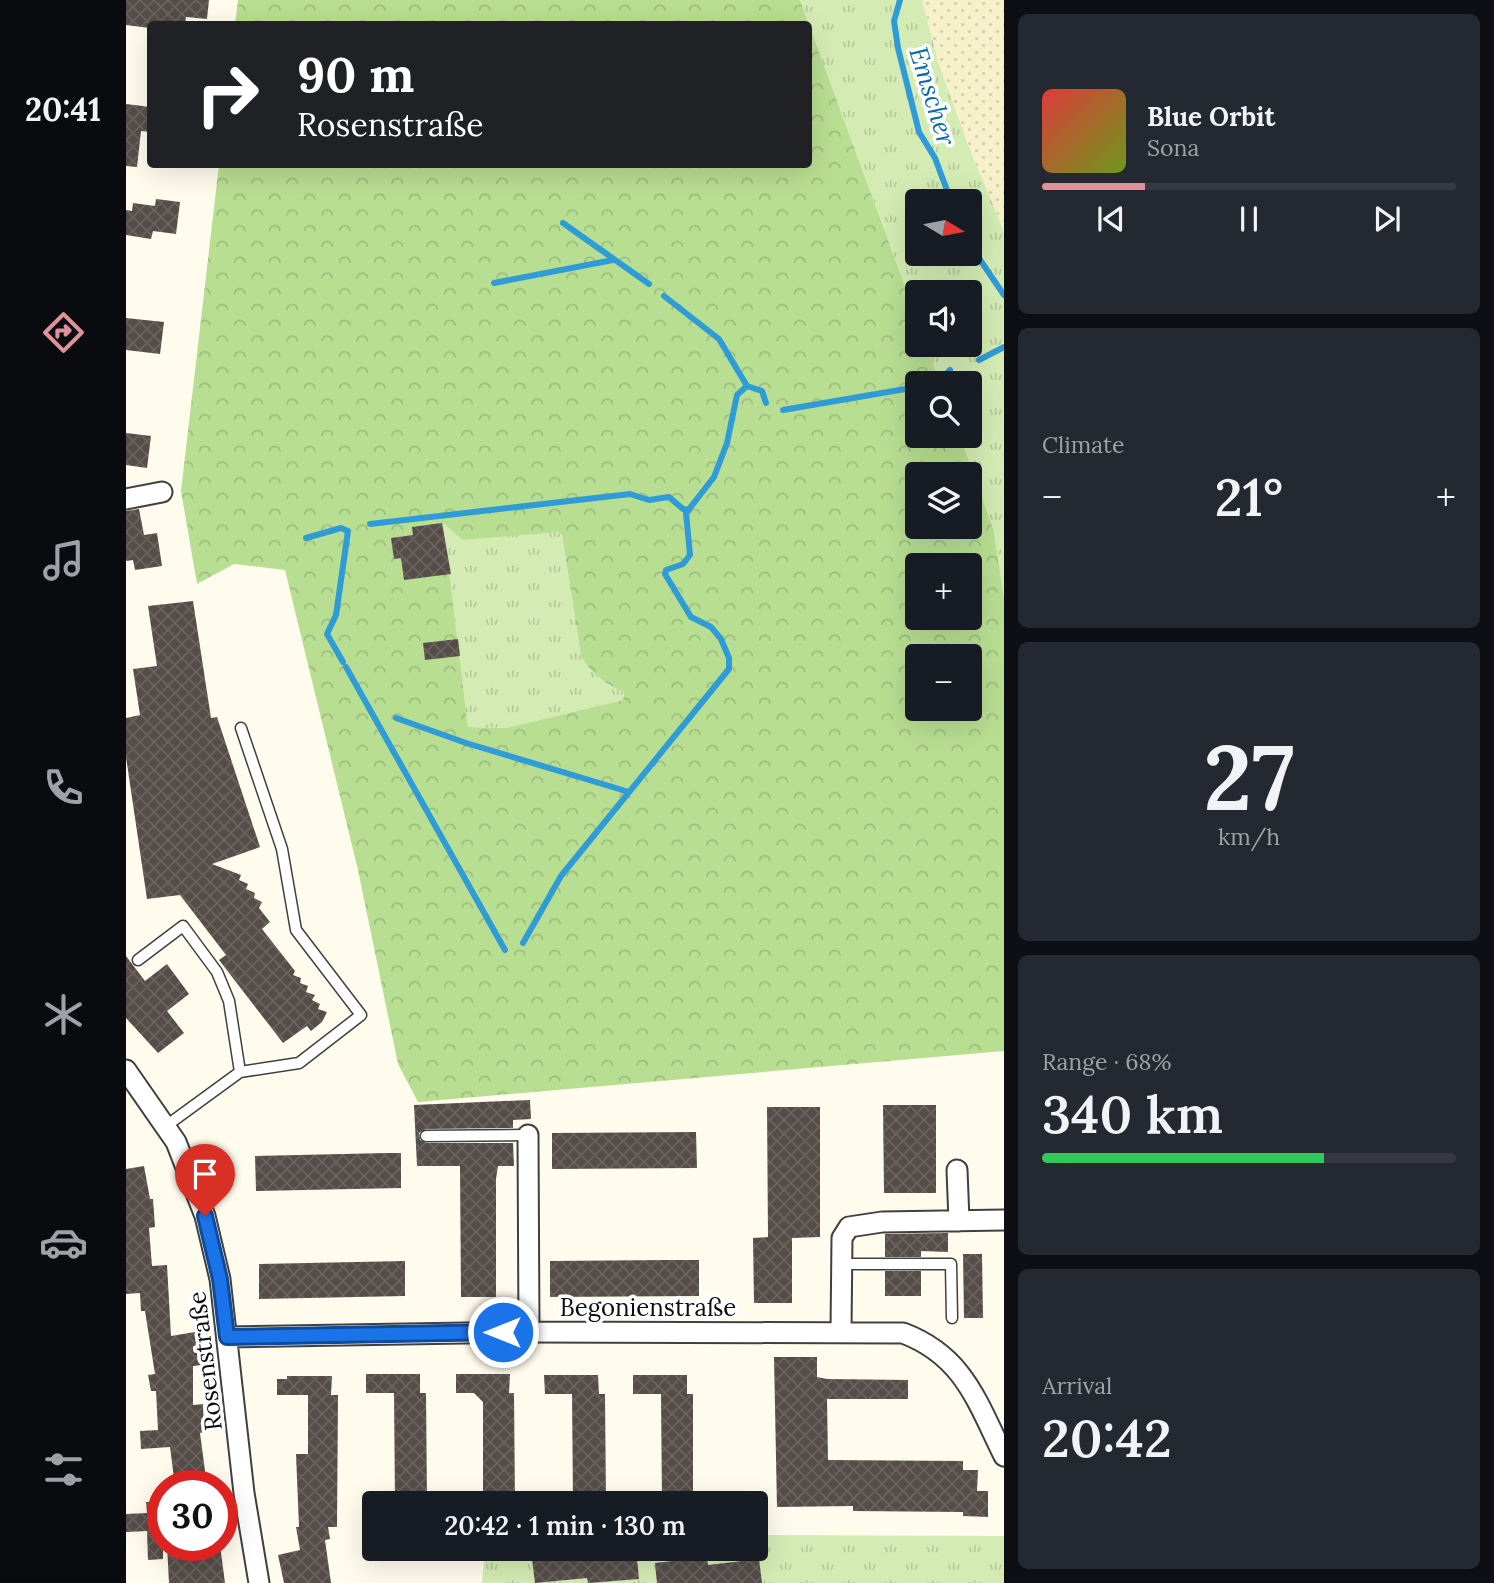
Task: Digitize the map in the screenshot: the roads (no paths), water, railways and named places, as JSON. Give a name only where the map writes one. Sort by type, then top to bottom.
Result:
[{"type":"street","points":[[126,499],[162,492]]},
{"type":"street","name":"Rosenstraße","points":[[126,1070],[176,1142],[205,1216],[220,1279],[244,1493],[259,1583]]},
{"type":"street","points":[[528,1135],[529,1332]]},
{"type":"street","points":[[957,1170],[959,1221]]},
{"type":"street","points":[[841,1331],[842,1238],[849,1227],[882,1222],[1004,1220]]},
{"type":"street","name":"Begonienstraße","points":[[227,1337],[529,1332],[903,1333],[936,1348],[964,1376],[1004,1456]]},
{"type":"lane","points":[[166,1126],[240,1072],[299,1063],[361,1015],[296,930],[282,849],[241,728]]},
{"type":"lane","points":[[138,960],[183,926],[217,972],[229,1001],[240,1072]]},
{"type":"lane","points":[[426,1136],[528,1135]]},
{"type":"lane","points":[[842,1264],[951,1264],[952,1318]]},
{"type":"waterway","name":"Emscher","points":[[900,0],[894,21],[898,48],[919,132],[935,158],[947,189]]},
{"type":"waterway","points":[[563,223],[649,284]]},
{"type":"waterway","points":[[494,283],[613,260]]},
{"type":"waterway","name":"Emscher","points":[[982,263],[1004,295]]},
{"type":"waterway","points":[[664,296],[719,339],[747,386]]},
{"type":"waterway","points":[[979,360],[1004,347]]},
{"type":"waterway","points":[[523,943],[561,876],[729,669],[729,658],[721,639],[711,627],[691,617],[665,574],[666,570],[683,564],[690,555],[686,513],[714,477],[727,443],[737,395],[747,386],[762,391],[766,403]]},
{"type":"waterway","points":[[783,410],[905,389]]},
{"type":"waterway","points":[[370,524],[630,494],[649,500],[669,497],[683,509],[689,510]]},
{"type":"waterway","points":[[306,538],[341,528],[348,531],[336,615],[327,634],[343,662]]},
{"type":"waterway","points":[[346,667],[505,950]]},
{"type":"waterway","points":[[396,718],[466,743],[629,792]]}]
